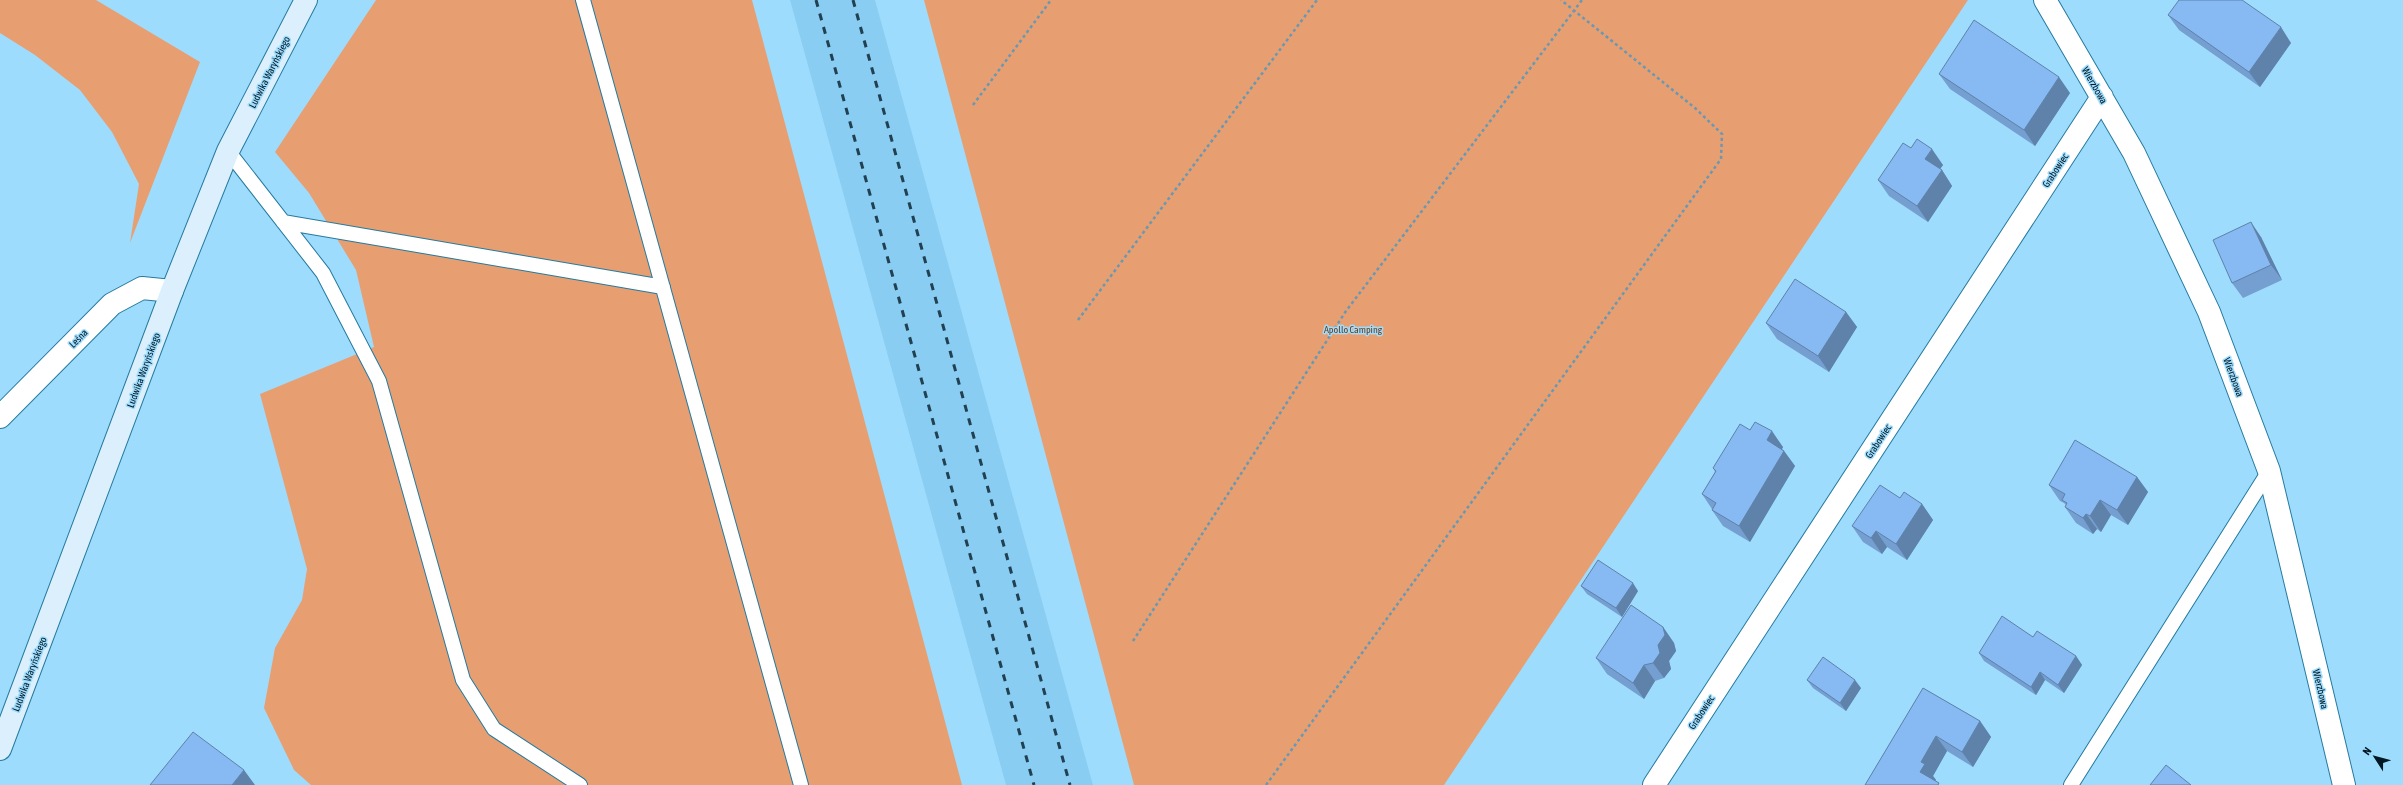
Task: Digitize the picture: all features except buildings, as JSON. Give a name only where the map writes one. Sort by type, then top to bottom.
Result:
[{"type":"street","name":"Ludwika Waryńskiego","points":[[0,749],[172,291],[228,151],[306,0]]},
{"type":"street","name":"Wierzbowa","points":[[2045,0],[2134,153],[2209,312],[2269,471],[2344,785]]},
{"type":"street","name":"Grabowiec","points":[[1654,785],[2102,97]]},
{"type":"street","name":"Leśna","points":[[0,418],[112,304],[142,288],[172,291]]},
{"type":"lane","points":[[583,0],[801,785]]},
{"type":"lane","points":[[228,151],[323,273],[379,381],[462,680],[494,729],[580,785]]},
{"type":"lane","points":[[283,222],[663,287]]},
{"type":"lane","points":[[2071,785],[2269,471]]},
{"type":"path","points":[[973,105],[1051,0]]},
{"type":"path","points":[[1078,320],[1317,0]]},
{"type":"path","points":[[1266,785],[1721,159],[1722,134],[1695,108],[1561,0]]},
{"type":"path","points":[[1133,641],[1346,310],[1582,0]]},
{"type":"shaded area","points":[[790,0],[875,0],[1093,785],[1006,785]]},
{"type":"green space","points":[[0,0],[96,0],[200,62],[130,243],[139,184],[112,132],[80,90],[35,55],[0,33]]},
{"type":"green space","points":[[376,0],[752,0],[962,785],[311,785],[294,770],[264,708],[275,648],[302,600],[307,569],[260,394],[374,347],[356,270],[309,193],[275,152]]},
{"type":"green space","name":"Apollo Camping","points":[[924,0],[1968,0],[1444,785],[1134,785]]},
{"type":"railway","points":[[816,0],[1034,785]]},
{"type":"railway","points":[[853,0],[1070,785]]}]
